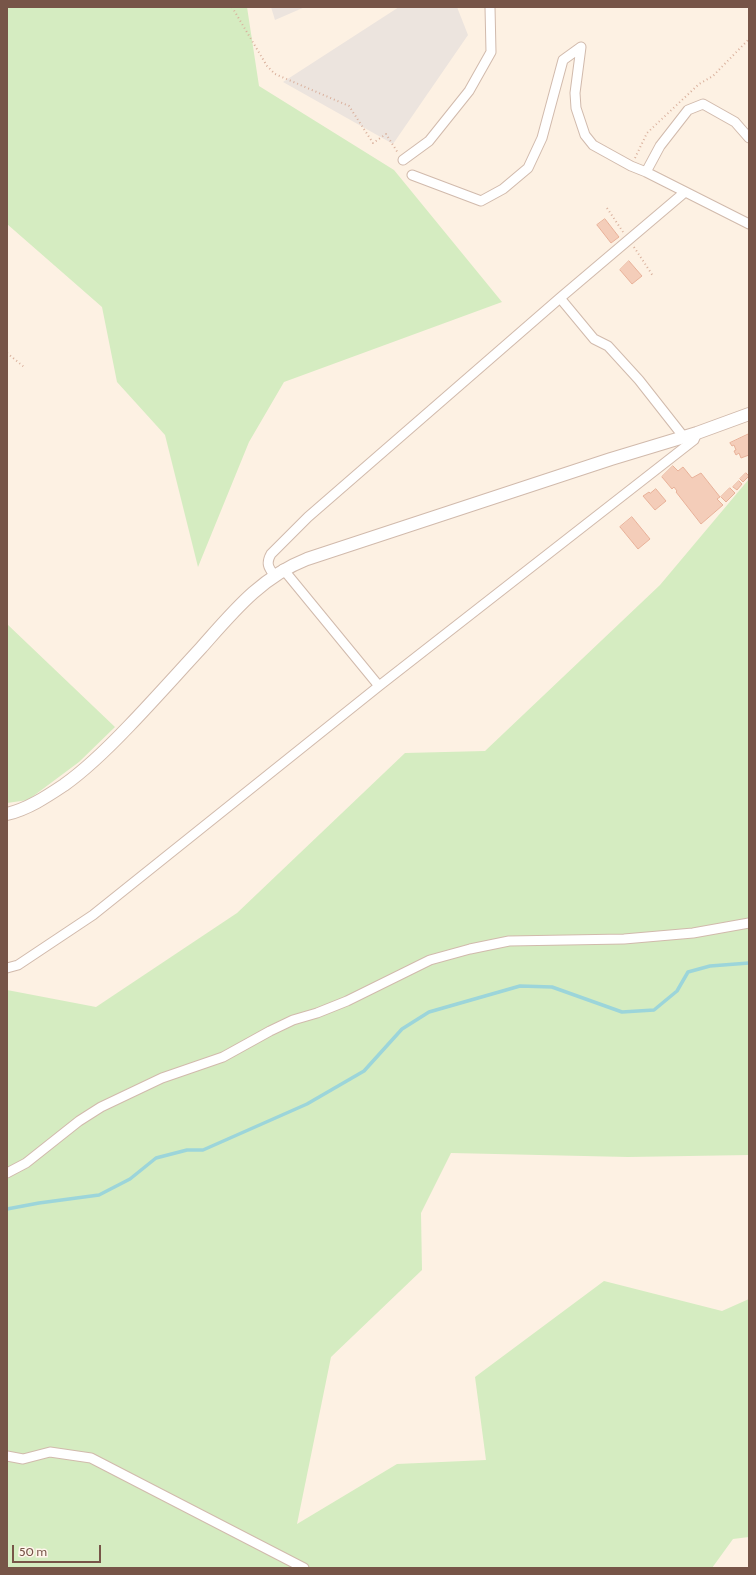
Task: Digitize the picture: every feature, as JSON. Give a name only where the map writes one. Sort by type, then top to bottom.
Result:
[{"type":"street","points":[[403,160],[429,141],[469,91],[491,52],[490,7]]},
{"type":"street","points":[[412,174],[481,201],[503,189],[528,168],[542,138],[563,60],[580,47],[575,93],[576,108],[585,135],[593,145],[631,166],[646,172],[749,224]]},
{"type":"street","points":[[646,172],[660,146],[688,110],[703,104],[735,122],[749,138]]},
{"type":"street","points":[[379,686],[279,572],[268,567],[267,561],[308,517],[560,298],[685,192]]},
{"type":"street","points":[[560,298],[594,339],[608,346],[639,380],[683,436]]},
{"type":"street","points":[[7,814],[16,812],[53,792],[93,762],[145,709],[235,609],[256,589],[279,572],[307,559],[556,477],[683,436],[697,433],[749,414]]},
{"type":"street","points":[[7,968],[18,965],[93,915],[379,686],[688,445],[694,440],[697,433]]},
{"type":"street","points":[[7,1173],[26,1163],[101,1107],[162,1078],[223,1057],[293,1020],[317,1014],[347,1001],[430,960],[470,949],[509,941],[624,939],[693,933],[749,923]]},
{"type":"street","points":[[7,1456],[23,1459],[50,1452],[91,1458],[304,1568]]},
{"type":"path","points":[[232,7],[267,66],[275,74],[349,106],[373,143],[386,134],[403,160]]},
{"type":"path","points":[[7,353],[24,367]]},
{"type":"shaded area","points":[[271,7],[305,7],[275,20]]},
{"type":"shaded area","points":[[399,7],[457,7],[468,35],[393,144],[283,82]]},
{"type":"green space","points":[[7,7],[247,7],[259,86],[394,170],[502,302],[284,382],[249,442],[198,567],[165,435],[117,382],[102,307],[7,224]]},
{"type":"green space","points":[[749,479],[749,1155],[628,1157],[451,1153],[421,1213],[422,1270],[331,1357],[297,1524],[397,1464],[486,1460],[475,1377],[604,1281],[722,1311],[749,1299],[749,1537],[733,1539],[712,1568],[7,1568],[7,990],[96,1007],[237,913],[405,753],[485,751],[660,585]]},
{"type":"green space","points":[[7,624],[115,727],[79,762],[28,800],[7,803]]},
{"type":"building","points":[[605,219],[619,237],[611,243],[597,225]]},
{"type":"building","points":[[629,261],[642,276],[632,284],[620,270]]},
{"type":"building","points":[[749,434],[749,455],[741,458],[739,453],[736,455],[734,445],[732,446],[730,443]]},
{"type":"building","points":[[673,466],[678,471],[683,467],[692,478],[701,473],[720,497],[717,499],[723,505],[701,524],[676,492],[677,491],[674,487],[672,489],[662,477]]},
{"type":"building","points":[[746,473],[749,476],[743,482],[740,479]]},
{"type":"building","points":[[739,481],[742,484],[737,490],[733,487]]},
{"type":"building","points":[[730,488],[735,493],[726,502],[721,497]]},
{"type":"building","points":[[656,489],[666,501],[655,510],[643,496]]},
{"type":"building","points":[[632,517],[650,539],[638,549],[620,527]]},
{"type":"waterway","points":[[7,1209],[99,1195],[130,1179],[156,1158],[187,1150],[203,1150],[307,1104],[364,1071],[402,1029],[429,1012],[520,986],[552,987],[622,1012],[654,1010],[677,991],[688,972],[710,966],[749,963]]}]
